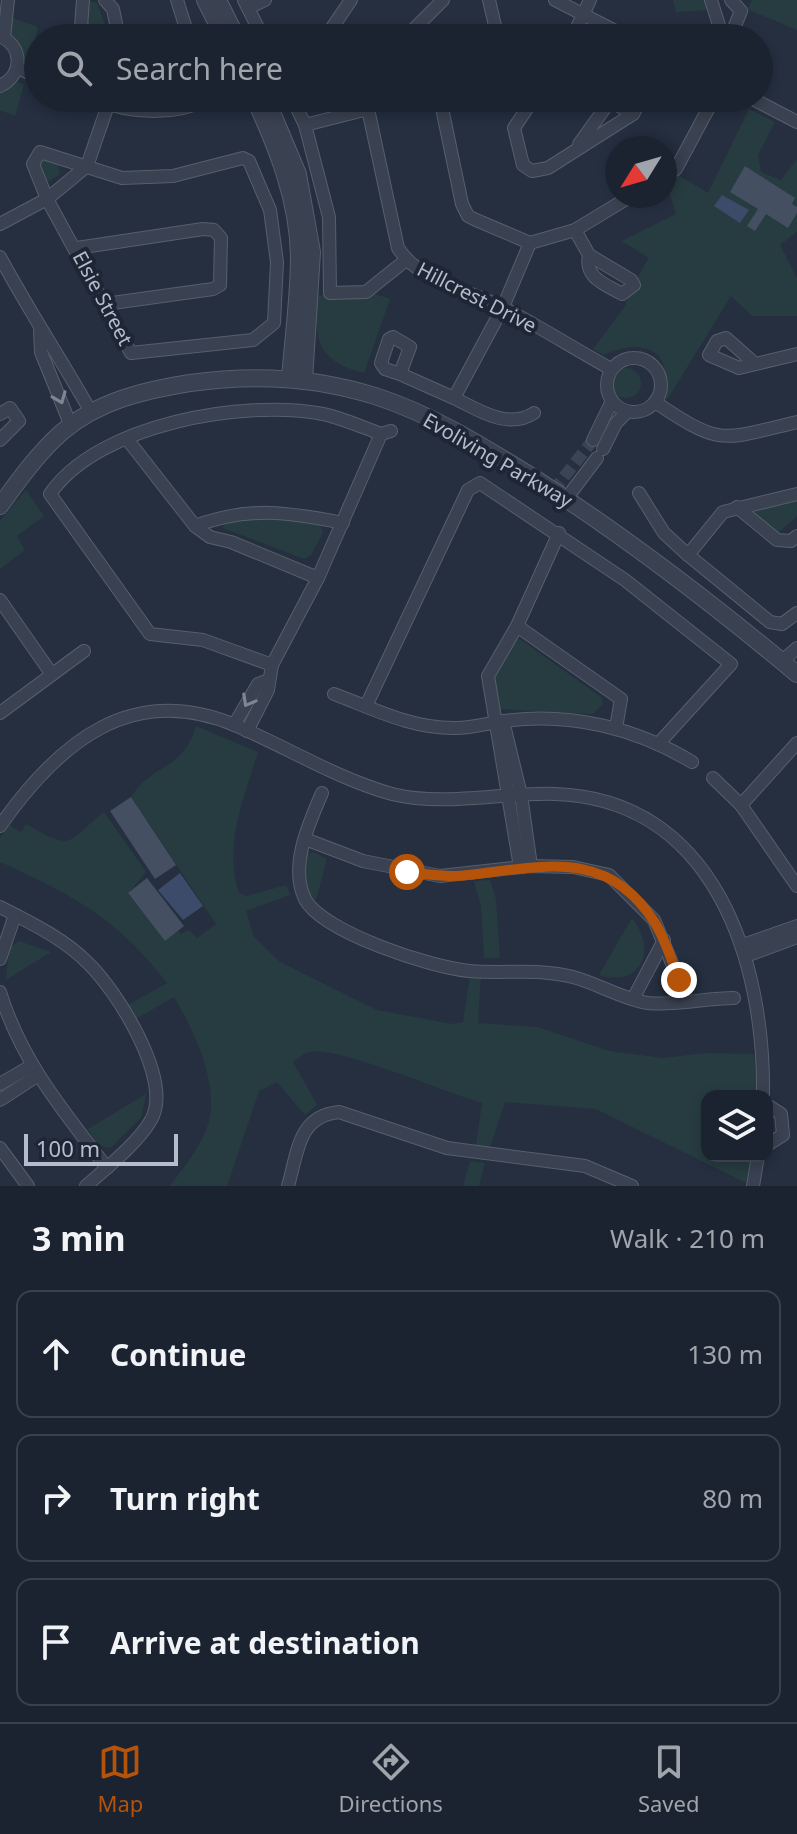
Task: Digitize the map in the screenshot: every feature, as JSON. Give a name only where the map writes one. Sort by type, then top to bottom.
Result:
[{"type":"street","points":[[0,86],[8,82],[18,68],[18,54],[2,37],[8,0]]},
{"type":"street","points":[[81,24],[83,0]]},
{"type":"street","points":[[105,0],[113,9],[116,24]]},
{"type":"street","points":[[177,0],[185,24]]},
{"type":"street","points":[[205,0],[217,24]]},
{"type":"street","points":[[218,0],[230,24]]},
{"type":"street","points":[[256,24],[246,4],[265,0]]},
{"type":"street","points":[[335,24],[351,0]]},
{"type":"street","points":[[419,24],[443,0]]},
{"type":"street","points":[[489,0],[495,24]]},
{"type":"street","points":[[555,0],[604,24]]},
{"type":"street","points":[[579,24],[590,0]]},
{"type":"street","points":[[711,0],[719,24]]},
{"type":"street","points":[[731,0],[741,11],[736,24]]},
{"type":"street","points":[[18,68],[24,71]]},
{"type":"street","points":[[773,109],[797,122]]},
{"type":"street","points":[[0,224],[47,199],[87,166],[106,112]]},
{"type":"street","points":[[261,112],[277,147],[287,179],[303,291]]},
{"type":"street","points":[[272,112],[298,174],[312,252],[303,291],[297,380]]},
{"type":"street","points":[[299,112],[305,125],[329,217],[330,293]]},
{"type":"street","points":[[305,125],[345,112]]},
{"type":"street","name":"Hillcrest Drive","points":[[371,112],[398,248],[406,260],[418,270],[503,307],[611,369]]},
{"type":"street","points":[[443,112],[462,204],[468,216],[530,243],[575,230],[611,208]]},
{"type":"street","points":[[525,112],[514,128],[523,165],[532,171],[548,168],[633,114],[629,112]]},
{"type":"street","points":[[575,149],[602,112]]},
{"type":"street","points":[[677,167],[707,112]]},
{"type":"street","name":"Elsie Street","points":[[40,152],[87,166],[122,178],[173,176],[243,158],[249,161],[270,210],[277,262],[274,323],[266,333],[253,340],[137,355],[126,346],[77,248],[47,199],[33,164],[40,152]]},
{"type":"street","points":[[77,248],[203,229],[214,230],[221,238],[220,285],[213,289],[105,304]]},
{"type":"street","points":[[575,230],[589,255]]},
{"type":"street","points":[[454,398],[503,307],[530,243]]},
{"type":"street","points":[[0,257],[40,332],[54,345],[91,412]]},
{"type":"street","points":[[303,291],[366,292],[406,260]]},
{"type":"street","points":[[40,332],[41,352],[71,426]]},
{"type":"street","points":[[753,362],[797,354]]},
{"type":"street","points":[[566,499],[616,423],[627,412],[646,410],[655,402],[661,383],[653,365],[641,358],[627,358],[611,369],[607,382],[612,401],[598,449]]},
{"type":"street","points":[[400,374],[486,414],[524,420],[534,413]]},
{"type":"street","name":"Evoliving Parkway","points":[[0,506],[16,482],[71,426],[91,412],[153,389],[235,378],[297,380],[357,391],[426,416],[566,499],[681,579],[797,674]]},
{"type":"street","points":[[612,401],[627,412]]},
{"type":"street","points":[[655,402],[710,436],[729,438],[797,422]]},
{"type":"street","points":[[0,414],[10,408],[19,421],[0,440]]},
{"type":"street","points":[[247,731],[268,690],[266,681],[272,665],[318,578],[386,432],[323,414],[248,410],[161,426],[127,439],[69,472],[50,494],[150,634],[203,640],[272,665]]},
{"type":"street","points":[[127,439],[195,526],[210,537],[231,542],[318,578]]},
{"type":"street","points":[[366,706],[468,490],[480,483],[625,580],[731,664],[660,742]]},
{"type":"street","points":[[639,493],[664,533],[770,622],[782,624],[797,613]]},
{"type":"street","points":[[688,555],[723,512],[797,494]]},
{"type":"street","points":[[737,507],[777,540],[791,541],[797,536]]},
{"type":"street","points":[[195,526],[228,514],[284,512],[343,523]]},
{"type":"street","points":[[526,867],[515,796],[488,676],[517,626],[559,533]]},
{"type":"street","points":[[0,600],[51,673]]},
{"type":"street","points":[[517,626],[621,699],[616,728]]},
{"type":"street","points":[[782,661],[797,648]]},
{"type":"street","points":[[0,713],[84,651]]},
{"type":"street","points":[[234,725],[258,684],[266,681]]},
{"type":"street","points":[[334,694],[406,723],[456,728],[555,719],[616,728],[660,742],[692,762]]},
{"type":"street","points":[[0,826],[57,761],[115,719],[134,712],[174,709],[203,714],[234,725],[327,769],[390,793],[409,797],[557,794],[621,804],[657,822],[706,873],[744,951],[761,1014],[763,1090]]},
{"type":"street","points":[[741,805],[797,743]]},
{"type":"street","points":[[713,778],[741,805],[795,878]]},
{"type":"street","points":[[322,793],[305,839],[300,884],[305,898],[321,918],[393,952],[444,967],[475,971],[522,969],[573,977],[651,1003],[734,998]]},
{"type":"street","points":[[305,839],[363,861],[407,872],[471,875],[526,867],[573,867],[609,875],[654,920],[679,980],[683,1001]]},
{"type":"street","points":[[0,907],[63,942],[90,964],[152,1063],[159,1093],[151,1120],[86,1186]]},
{"type":"street","points":[[0,959],[15,915]]},
{"type":"street","points":[[744,951],[797,926]]},
{"type":"street","points":[[744,951],[797,937]]},
{"type":"street","points":[[633,999],[664,940]]},
{"type":"street","points":[[0,992],[12,1031],[34,1071],[107,1168]]},
{"type":"street","points":[[0,1084],[34,1071]]},
{"type":"street","points":[[0,1100],[34,1071]]},
{"type":"street","points":[[773,1107],[790,1119],[783,1135]]},
{"type":"street","points":[[288,1186],[310,1121],[321,1114],[339,1112],[447,1148],[585,1166],[632,1186]]},
{"type":"street","points":[[773,1141],[783,1135],[797,1135]]},
{"type":"street","points":[[0,1148],[28,1186]]},
{"type":"street","points":[[753,1186],[757,1162]]},
{"type":"green space","points":[[85,0],[97,3],[105,24],[85,24]]},
{"type":"green space","points":[[673,0],[705,0],[708,10],[676,12]]},
{"type":"green space","points":[[752,0],[797,0],[797,30],[747,9]]},
{"type":"green space","points":[[7,16],[30,24],[24,24],[24,64],[18,61],[15,40],[5,31]]},
{"type":"green space","points":[[13,81],[24,84],[15,116],[0,110],[0,90]]},
{"type":"green space","points":[[748,112],[755,112],[775,122],[758,155],[761,172],[781,180],[797,159],[797,232],[780,245],[797,278],[797,316],[752,316],[731,296],[667,400],[660,397],[664,367],[652,351],[630,348],[603,355],[593,349],[626,305],[627,295],[649,258],[622,241],[676,214],[677,174],[708,193]]},
{"type":"green space","points":[[42,159],[58,165],[60,174],[48,182],[41,180],[37,163]]},
{"type":"green space","points":[[367,291],[390,299],[364,373],[328,355],[318,336],[316,311],[317,295],[346,296]]},
{"type":"green space","points":[[626,368],[637,372],[641,383],[637,394],[626,398],[615,394],[611,383],[615,372]]},
{"type":"green space","points":[[26,490],[44,516],[17,536],[25,550],[0,569],[0,521]]},
{"type":"green space","points":[[797,497],[797,516],[777,534],[756,518],[756,509]]},
{"type":"green space","points":[[276,517],[320,525],[323,533],[311,555],[304,559],[223,528],[224,520]]},
{"type":"green space","points":[[517,637],[601,697],[603,704],[593,714],[498,709],[489,678]]},
{"type":"green space","points":[[196,726],[258,752],[237,822],[233,858],[239,893],[247,896],[286,885],[290,895],[246,911],[254,937],[280,962],[377,1010],[452,1024],[463,1022],[470,976],[481,976],[478,1023],[537,1027],[609,1051],[663,1058],[706,1053],[754,1054],[757,1090],[701,1090],[701,1161],[596,1109],[505,1102],[490,1147],[476,1145],[482,1103],[366,1062],[322,1052],[307,1053],[293,1062],[317,1105],[305,1115],[277,1082],[259,1091],[227,1186],[170,1186],[201,1140],[211,1109],[205,1065],[188,1023],[174,997],[134,1020],[126,1006],[167,983],[130,941],[92,910],[0,862],[0,838],[9,825],[21,832],[26,824],[53,838],[69,840],[104,812],[146,872],[128,894],[165,940],[178,931],[181,934],[189,930],[197,938],[216,924],[131,797],[149,777],[175,760],[190,741]]},
{"type":"green space","points":[[313,852],[327,859],[316,900],[308,891],[305,873],[305,855]]},
{"type":"green space","points":[[490,880],[496,899],[500,958],[484,958],[481,906],[474,881]]},
{"type":"green space","points":[[632,918],[644,942],[641,963],[626,976],[614,978],[599,975]]},
{"type":"green space","points":[[19,941],[51,952],[6,980],[9,948]]},
{"type":"green space","points":[[146,1094],[141,1118],[110,1148],[98,1145],[88,1129]]},
{"type":"green space","points":[[470,1161],[485,1163],[479,1186],[463,1186]]},
{"type":"green space","points":[[703,1162],[750,1162],[746,1183]]},
{"type":"water","points":[[722,195],[749,210],[740,223],[714,206]]},
{"type":"water","points":[[180,873],[203,906],[183,920],[158,890]]},
{"type":"building","points":[[745,166],[795,198],[792,204],[797,207],[797,213],[788,228],[766,214],[755,231],[747,226],[758,209],[730,192]]},
{"type":"building","points":[[131,797],[176,865],[155,879],[110,811]]},
{"type":"building","points":[[147,878],[184,926],[165,941],[128,893]]},
{"type":"tunnel","points":[[553,491],[593,440]]},
{"type":"route","points":[[407,872],[440,876],[471,875],[486,870],[531,866],[573,867],[609,875],[654,920],[679,980]]}]
